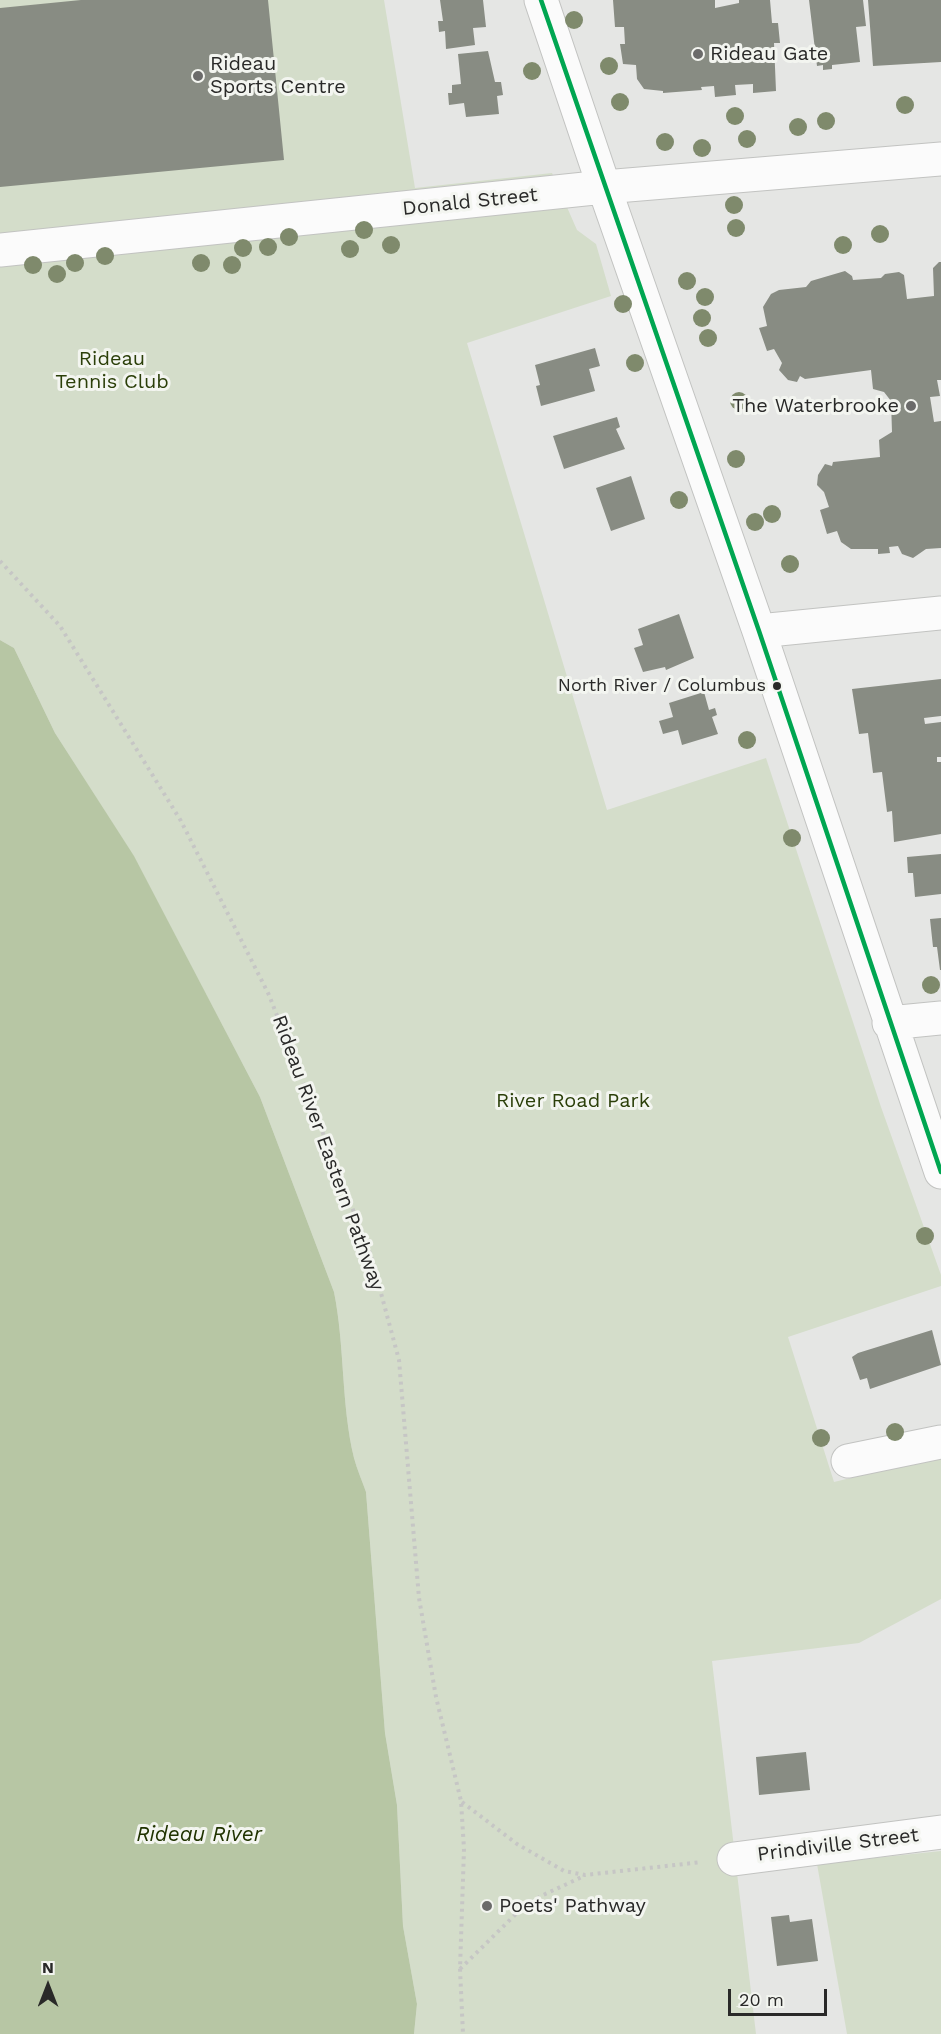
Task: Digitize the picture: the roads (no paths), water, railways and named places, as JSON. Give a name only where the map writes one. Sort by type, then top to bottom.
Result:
[{"type":"street","points":[[541,0],[759,630],[889,1023],[941,1172]]},
{"type":"street","name":"Donald Street","points":[[0,250],[604,187],[941,159]]},
{"type":"street","points":[[759,630],[941,613]]},
{"type":"street","points":[[889,1023],[941,1018]]},
{"type":"street","points":[[848,1461],[941,1442]]},
{"type":"street","name":"Prindiville Street","points":[[734,1859],[941,1832]]},
{"type":"water","name":"Rideau River","points":[[0,640],[14,648],[55,733],[134,856],[260,1097],[334,1292],[350,1438],[355,1462],[366,1492],[385,1733],[397,1805],[403,1926],[417,2004],[414,2034],[0,2034]]},
{"type":"place","name":"Rideau Gate","points":[[698,54]]},
{"type":"place","name":"Rideau Sports Centre","points":[[198,76]]},
{"type":"place","name":"The Waterbrooke","points":[[911,406]]},
{"type":"place","name":"North River / Columbus","points":[[777,686]]},
{"type":"place","name":"Poets' Pathway","points":[[487,1906]]},
{"type":"park label","name":"Rideau Tennis Club","points":[[112,370]]},
{"type":"park label","name":"River Road Park","points":[[573,1101]]}]
